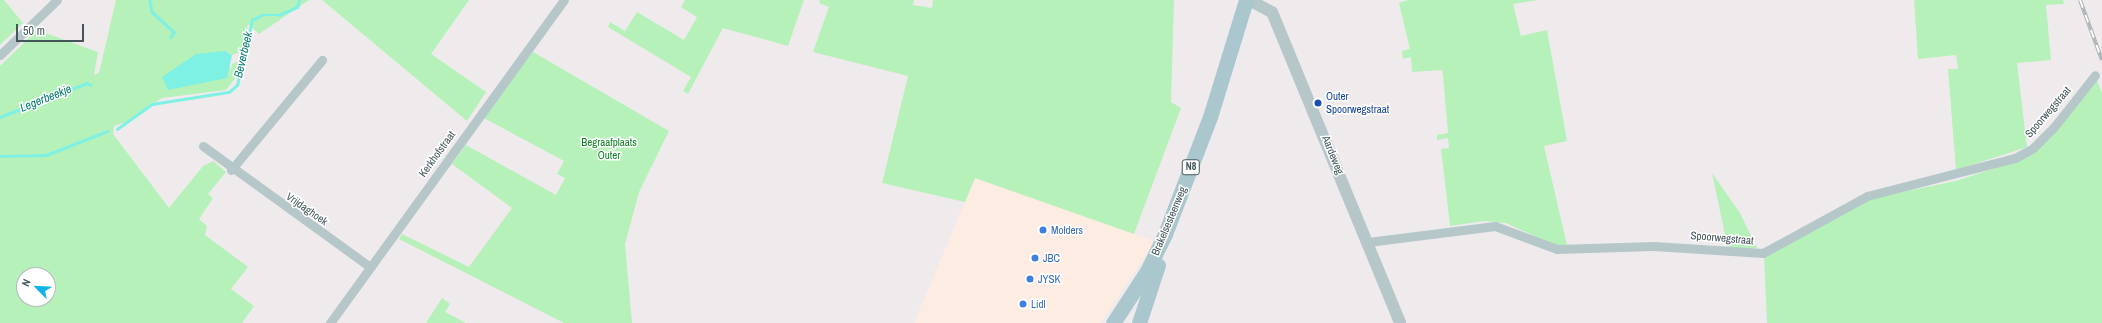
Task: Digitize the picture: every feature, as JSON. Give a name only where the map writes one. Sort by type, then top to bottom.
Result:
[{"type":"main road","name":"Brakelsesteenweg","points":[[1113,322],[1147,271],[1165,234],[1210,117],[1248,0]]},
{"type":"main road","name":"Brakelsesteenweg","points":[[1139,323],[1228,82],[1247,20],[1248,0]]},
{"type":"street","points":[[0,55],[57,0]]},
{"type":"street","name":"Kerkhofstraat","points":[[330,323],[564,0]]},
{"type":"street","name":"Aardeweg","points":[[1248,0],[1272,12],[1368,242],[1400,323]]},
{"type":"street","points":[[231,170],[322,60]]},
{"type":"street","name":"Spoorwegstraat","points":[[1368,242],[1495,226],[1557,249],[1654,246],[1763,253],[1867,196],[2016,158],[2033,148],[2054,127],[2095,75]]},
{"type":"street","name":"Vrijdaghoek","points":[[203,146],[231,170],[370,267]]},
{"type":"shaded area","points":[[975,178],[1155,241],[1101,323],[914,323]]},
{"type":"green space","points":[[0,0],[4,0],[23,23],[0,45]]},
{"type":"green space","points":[[116,0],[309,0],[259,34],[248,24],[242,51],[232,55],[229,52],[230,72],[232,64],[241,60],[237,76],[226,90],[162,98],[126,122],[114,126],[113,134],[169,208],[203,166],[213,161],[226,172],[208,194],[213,198],[199,219],[207,226],[205,235],[248,267],[231,289],[254,306],[242,323],[0,323],[0,66],[37,30],[98,52],[94,75],[99,73]]},
{"type":"green space","points":[[322,0],[469,0],[431,54],[486,92],[467,121]]},
{"type":"green space","points":[[685,0],[804,0],[788,46],[723,28],[688,94],[683,91],[691,77],[608,27],[610,22],[625,31],[637,12],[684,40],[697,17],[681,7]]},
{"type":"green space","points":[[820,0],[914,0],[913,5],[932,8],[933,0],[1174,0],[1171,102],[1181,108],[1134,234],[975,178],[965,202],[882,183],[908,76],[813,52],[829,7],[819,3]]},
{"type":"green space","points":[[1408,0],[1538,0],[1513,4],[1521,36],[1547,30],[1567,141],[1544,146],[1567,245],[1556,246],[1506,223],[1484,221],[1450,226],[1441,149],[1449,148],[1448,138],[1437,140],[1437,135],[1448,133],[1442,70],[1412,72],[1411,57],[1403,59],[1402,51],[1410,49],[1399,3]]},
{"type":"green space","points":[[1914,0],[2063,0],[2064,4],[2046,5],[2051,60],[2017,63],[2027,147],[1956,170],[1948,69],[1958,69],[1956,55],[1918,59]]},
{"type":"green space","name":"Begraafplaats Outer","points":[[533,52],[669,131],[639,192],[625,244],[632,323],[564,323],[399,239],[402,234],[469,267],[512,208],[452,164],[466,145],[556,195],[565,178],[557,174],[564,161],[482,117]]},
{"type":"green space","points":[[2096,78],[2102,93],[2102,323],[1767,323],[1764,256],[1868,199],[1956,181],[2026,158],[2048,140]]},
{"type":"green space","points":[[1712,173],[1740,213],[1757,248],[1728,249]]},
{"type":"green space","points":[[442,298],[450,304],[445,312],[466,323],[426,323]]},
{"type":"water","points":[[225,51],[232,55],[227,78],[168,90],[162,77],[196,54]]},
{"type":"waterway","name":"Legerbeekje","points":[[150,0],[152,12],[174,32],[171,37]]},
{"type":"waterway","name":"Beverbeek","points":[[117,129],[152,104],[229,92],[237,85],[252,20],[262,15],[279,15],[297,7],[299,0]]},
{"type":"waterway","name":"Legerbeekje","points":[[0,117],[87,83],[91,85]]},
{"type":"waterway","name":"Beverbeek","points":[[0,156],[46,155],[108,131]]},
{"type":"railway","points":[[2080,0],[2102,60]]},
{"type":"place","name":"Outer Spoorwegstraat","points":[[1318,103]]},
{"type":"place","name":"Molders","points":[[1043,230]]},
{"type":"place","name":"JBC","points":[[1035,258]]},
{"type":"place","name":"JYSK","points":[[1030,279]]},
{"type":"place","name":"Lidl","points":[[1023,304]]}]
